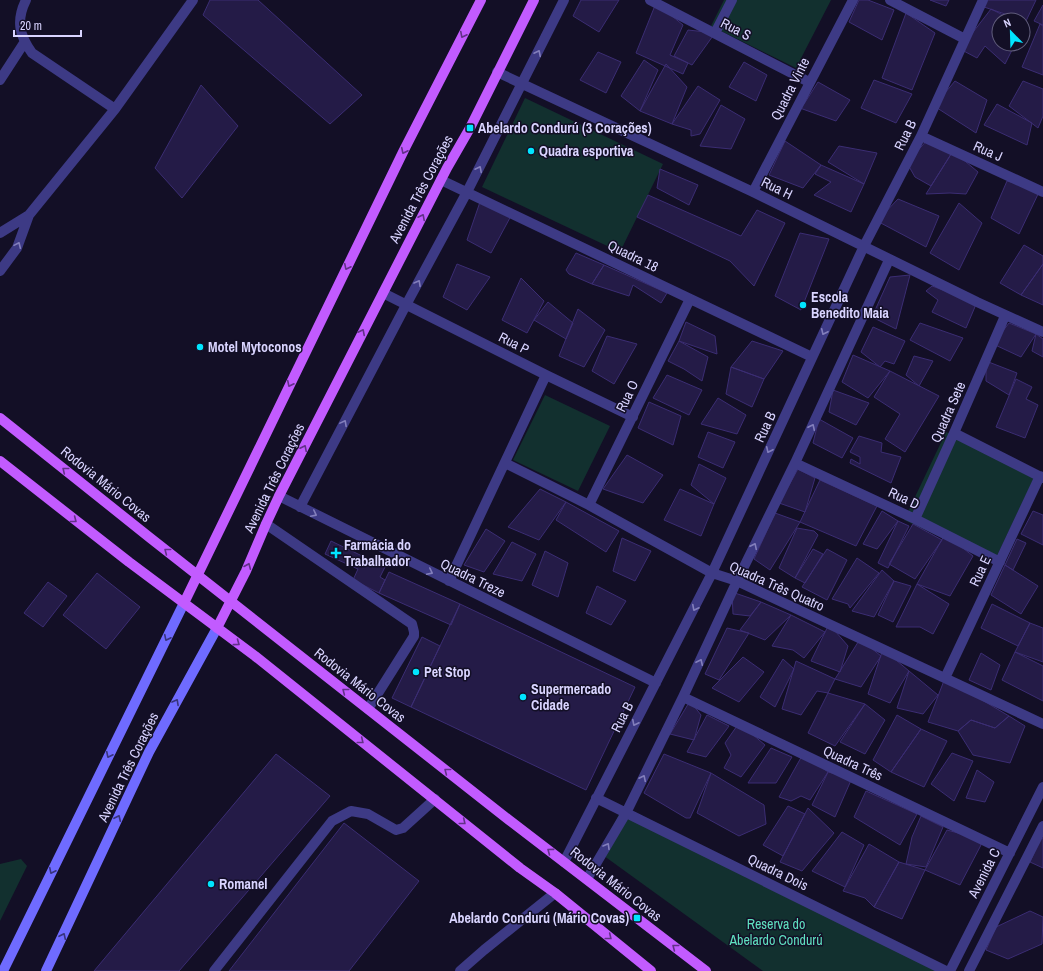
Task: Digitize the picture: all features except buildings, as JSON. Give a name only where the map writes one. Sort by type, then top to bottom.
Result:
[{"type":"main road","name":"Avenida Três Corações","points":[[184,603],[404,150],[481,0]]},
{"type":"main road","name":"Avenida Três Corações","points":[[217,628],[246,571],[279,496],[441,180],[470,128],[534,0]]},
{"type":"main road","name":"Rodovia Mário Covas","points":[[0,418],[509,820],[706,971]]},
{"type":"main road","points":[[0,461],[82,526],[255,656],[520,868],[555,893],[651,971]]},
{"type":"street","points":[[26,0],[20,14],[20,29],[24,42],[32,53],[115,109]]},
{"type":"street","points":[[0,272],[17,248],[29,215],[115,109],[193,0]]},
{"type":"street","points":[[300,507],[467,192],[523,84],[564,0]]},
{"type":"street","name":"Rua S","points":[[650,0],[809,82]]},
{"type":"street","points":[[715,34],[732,0]]},
{"type":"street","name":"Quadra Vinte","points":[[753,192],[853,0]]},
{"type":"street","points":[[890,0],[965,39]]},
{"type":"street","name":"Rua B","points":[[564,862],[712,573],[864,246],[921,136],[983,0]]},
{"type":"street","points":[[0,80],[24,42]]},
{"type":"street","name":"Rua H","points":[[497,72],[753,192],[1005,316],[1043,332]]},
{"type":"street","name":"Rua J","points":[[921,136],[1042,188]]},
{"type":"street","name":"Quadra 18","points":[[441,180],[812,357]]},
{"type":"street","points":[[0,233],[29,215]]},
{"type":"street","points":[[587,879],[626,813],[683,697],[890,260]]},
{"type":"street","name":"Rua P","points":[[383,293],[633,417]]},
{"type":"street","name":"Rua O","points":[[589,505],[690,299]]},
{"type":"street","name":"Quadra Sete","points":[[915,519],[1005,316]]},
{"type":"street","points":[[449,582],[546,375]]},
{"type":"street","points":[[954,433],[1042,477]]},
{"type":"street","name":"Quadra Três Quatro","points":[[505,463],[589,505],[712,573],[737,581],[1043,724]]},
{"type":"street","name":"Rua D","points":[[795,463],[915,519],[1000,562]]},
{"type":"street","name":"Rua E","points":[[944,678],[1042,477]]},
{"type":"street","name":"Quadra Treze","points":[[279,496],[449,582],[656,683]]},
{"type":"street","points":[[266,524],[412,624],[414,636],[368,709]]},
{"type":"street","name":"Avenida Três Corações","points":[[3,971],[184,603]]},
{"type":"street","name":"Avenida Três Corações","points":[[46,971],[149,752],[217,628]]},
{"type":"street","name":"Quadra Três","points":[[683,697],[1010,853]]},
{"type":"street","name":"Avenida C","points":[[950,971],[1043,787]]},
{"type":"street","name":"Quadra Dois","points":[[596,798],[946,971]]},
{"type":"street","points":[[214,971],[332,821],[351,811],[368,814],[396,830],[403,828],[435,800]]},
{"type":"street","points":[[969,971],[1043,826]]},
{"type":"street","points":[[460,971],[555,893]]},
{"type":"green space","points":[[724,0],[831,0],[796,68],[711,26]]},
{"type":"green space","points":[[525,98],[663,164],[620,252],[482,187]]},
{"type":"green space","points":[[545,395],[610,426],[578,491],[513,460]]},
{"type":"green space","points":[[946,432],[1036,474],[994,562],[904,520]]},
{"type":"green space","name":"Reserva do Abelardo Condurú","points":[[620,812],[937,971],[763,971],[600,853]]},
{"type":"green space","points":[[21,859],[27,866],[0,921],[0,864]]},
{"type":"place","name":"Abelardo Condurú (3 Corações)","points":[[470,128]]},
{"type":"place","name":"Quadra esportiva","points":[[531,151]]},
{"type":"place","name":"Escola Benedito Maia","points":[[803,305]]},
{"type":"place","name":"Motel Mytoconos","points":[[200,347]]},
{"type":"place","name":"Farmácia do Trabalhador","points":[[336,553]]},
{"type":"place","name":"Pet Stop","points":[[416,672]]},
{"type":"place","name":"Supermercado Cidade","points":[[523,697]]},
{"type":"place","name":"Romanel","points":[[211,884]]},
{"type":"place","name":"Abelardo Condurú (Mário Covas)","points":[[637,918]]}]
